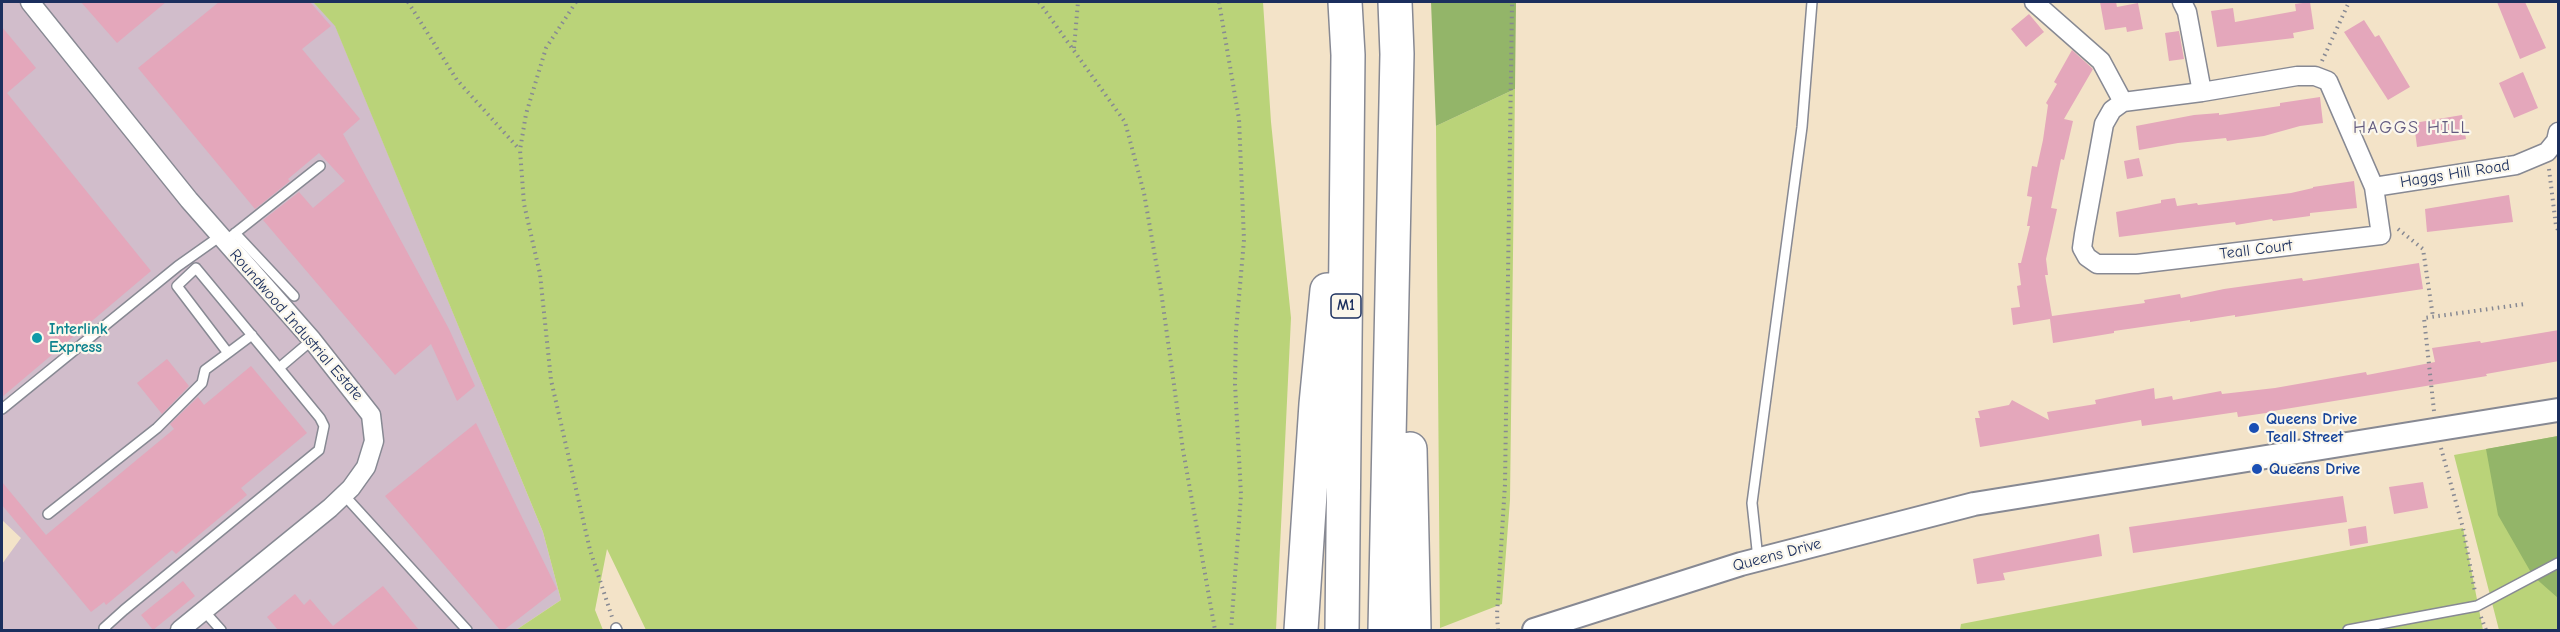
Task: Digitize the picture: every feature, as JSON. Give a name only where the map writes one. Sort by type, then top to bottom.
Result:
[{"type":"highway","name":"M1","points":[[1343,621],[1348,55],[1345,2]]},
{"type":"highway","points":[[1395,2],[1400,592],[1414,630]]},
{"type":"highway","points":[[1302,619],[1316,404],[1348,55]]},
{"type":"highway","points":[[1385,630],[1400,592]]},
{"type":"street","name":"Roundwood Industrial Estate","points":[[30,2],[312,340],[371,415],[374,441],[366,467],[344,495],[180,630]]},
{"type":"street","points":[[2034,2],[2101,62],[2123,102],[2297,76],[2315,76],[2328,81],[2374,187],[2380,231]]},
{"type":"street","points":[[2182,2],[2187,12],[2202,92]]},
{"type":"street","name":"Teall Court","points":[[2123,102],[2112,110],[2104,124],[2084,234],[2082,248],[2087,257],[2097,264],[2137,264],[2381,235],[2380,231]]},
{"type":"street","points":[[2547,152],[2556,141],[2559,132]]},
{"type":"street","name":"Haggs Hill Road","points":[[2374,187],[2516,165],[2547,152]]},
{"type":"street","name":"Queens Drive","points":[[1534,630],[1758,559],[1974,504],[2559,410]]},
{"type":"lane","points":[[1758,559],[1752,503],[1802,127],[1812,2]]},
{"type":"lane","points":[[2,409],[178,266],[226,237],[320,166]]},
{"type":"lane","points":[[226,237],[294,296]]},
{"type":"lane","points":[[106,630],[104,628],[124,610],[319,450],[324,426],[320,418],[196,268],[177,286],[228,353]]},
{"type":"lane","points":[[48,514],[157,428],[202,383],[205,370],[252,335]]},
{"type":"lane","points":[[279,368],[312,340]]},
{"type":"lane","points":[[344,495],[467,630]]},
{"type":"lane","points":[[2348,630],[2477,606],[2559,563]]},
{"type":"lane","points":[[204,611],[221,630]]},
{"type":"path","points":[[408,2],[457,80],[520,150]]},
{"type":"path","points":[[576,2],[546,48],[526,114],[520,150],[524,204],[540,274],[551,380],[590,550],[617,629]]},
{"type":"path","points":[[1039,2],[1125,122],[1144,193],[1161,291],[1183,450],[1215,630]]},
{"type":"path","points":[[1073,49],[1078,2]]},
{"type":"path","points":[[1219,2],[1239,119],[1244,240],[1236,331],[1235,384],[1241,495],[1231,630]]},
{"type":"path","points":[[1498,630],[1505,472],[1512,2]]},
{"type":"path","points":[[2315,76],[2349,2]]},
{"type":"path","points":[[2547,152],[2556,226],[2559,230]]},
{"type":"path","points":[[2380,231],[2399,229],[2423,249],[2433,317]]},
{"type":"path","points":[[2486,630],[2477,606],[2463,528],[2436,430],[2424,318],[2526,304]]},
{"type":"shaded area","points":[[2,2],[313,2],[335,25],[543,532],[561,600],[516,630],[2,630],[2,564],[21,538],[2,520]]},
{"type":"green space","points":[[313,2],[1263,2],[1271,122],[1291,318],[1276,630],[646,630],[607,549],[595,610],[603,630],[516,630],[561,600],[543,532],[335,26]]},
{"type":"green space","points":[[1431,2],[1516,2],[1515,89],[1436,126]]},
{"type":"green space","points":[[1515,89],[1510,500],[1502,604],[1440,628],[1436,126]]},
{"type":"green space","points":[[2558,436],[2558,630],[2499,630],[2454,455]]},
{"type":"green space","points":[[2558,436],[2558,598],[2533,576],[2498,515],[2486,449]]},
{"type":"green space","points":[[2463,528],[2483,630],[1960,630],[1961,624]]},
{"type":"building","points":[[81,2],[166,2],[117,43]]},
{"type":"building","points":[[219,2],[310,2],[331,26],[302,49],[360,119],[343,134],[449,329],[475,386],[457,401],[431,344],[395,375],[263,220],[299,192],[313,208],[345,181],[319,153],[288,179],[290,181],[255,209],[138,68]]},
{"type":"building","points":[[2100,2],[2116,2],[2117,7],[2138,3],[2143,29],[2127,32],[2126,27],[2105,30]]},
{"type":"building","points":[[2310,2],[2314,29],[2293,33],[2294,38],[2217,47],[2211,11],[2233,8],[2235,22],[2296,11],[2295,4]]},
{"type":"building","points":[[2497,2],[2525,2],[2546,48],[2520,59]]},
{"type":"building","points":[[2029,14],[2044,32],[2026,47],[2011,29]]},
{"type":"building","points":[[2364,20],[2375,37],[2379,35],[2410,87],[2388,100],[2344,32]]},
{"type":"building","points":[[2,27],[36,68],[7,93],[151,271],[2,397]]},
{"type":"building","points":[[2179,31],[2184,59],[2169,61],[2165,33]]},
{"type":"building","points":[[2072,50],[2093,69],[2064,119],[2073,121],[2064,160],[2061,159],[2051,208],[2057,209],[2046,259],[2048,275],[2045,275],[2052,316],[2145,303],[2144,300],[2180,294],[2181,298],[2224,289],[2302,278],[2303,281],[2419,263],[2423,289],[2235,317],[2235,315],[2190,322],[2190,320],[2114,331],[2114,333],[2053,343],[2050,319],[2013,325],[2011,308],[2020,307],[2017,286],[2021,285],[2018,263],[2021,263],[2030,226],[2027,226],[2032,197],[2027,196],[2032,166],[2037,167],[2043,140],[2048,105],[2046,103],[2057,84],[2054,82]]},
{"type":"building","points":[[2523,72],[2538,108],[2514,118],[2499,83]]},
{"type":"building","points":[[2320,97],[2323,123],[2300,126],[2264,136],[2227,141],[2226,138],[2178,143],[2139,150],[2136,126],[2194,115],[2219,113],[2219,115],[2280,106],[2280,103]]},
{"type":"building","points":[[2462,115],[2466,139],[2417,147],[2414,123]]},
{"type":"building","points":[[2139,158],[2143,176],[2127,179],[2124,161]]},
{"type":"building","points":[[2354,181],[2357,208],[2310,213],[2310,216],[2273,221],[2272,219],[2236,225],[2235,222],[2119,237],[2116,212],[2161,203],[2161,200],[2175,198],[2177,206],[2197,203],[2198,205],[2291,193]]},
{"type":"building","points":[[2509,195],[2513,222],[2427,232],[2425,209]]},
{"type":"building","points":[[2559,330],[2559,361],[2486,374],[2487,376],[2238,417],[2237,412],[2142,426],[2141,420],[1980,447],[1975,418],[1980,418],[1978,411],[2009,405],[2012,400],[2049,420],[2047,412],[2096,404],[2095,400],[2154,388],[2155,399],[2172,396],[2173,400],[2221,391],[2222,394],[2275,388],[2366,372],[2367,375],[2435,362],[2432,348],[2480,341],[2481,343]]},
{"type":"building","points":[[167,359],[189,386],[162,414],[137,383]]},
{"type":"building","points":[[251,366],[307,433],[241,488],[247,495],[176,554],[172,550],[106,605],[104,602],[91,612],[2,505],[2,482],[46,535],[174,429],[170,424],[198,397],[204,405]]},
{"type":"building","points":[[476,423],[557,589],[504,630],[500,630],[385,496]]},
{"type":"building","points":[[2423,482],[2428,508],[2394,514],[2389,487]]},
{"type":"building","points":[[2343,496],[2347,522],[2133,553],[2129,527]]},
{"type":"building","points":[[2366,526],[2368,543],[2350,546],[2348,529]]},
{"type":"building","points":[[2099,534],[2102,556],[2003,573],[2005,580],[1977,584],[1973,559]]},
{"type":"building","points":[[183,581],[195,596],[153,630],[141,615]]},
{"type":"building","points":[[383,586],[419,630],[278,630],[267,617],[295,594],[304,605],[310,599],[333,626]]},
{"type":"place","name":"Interlink Express","points":[[37,338]]},
{"type":"place","name":"Queens Drive Teall Street","points":[[2254,428]]},
{"type":"place","name":"Queens Drive","points":[[2257,469]]},
{"type":"district","name":"HAGGS HILL","points":[[2412,128]]}]
